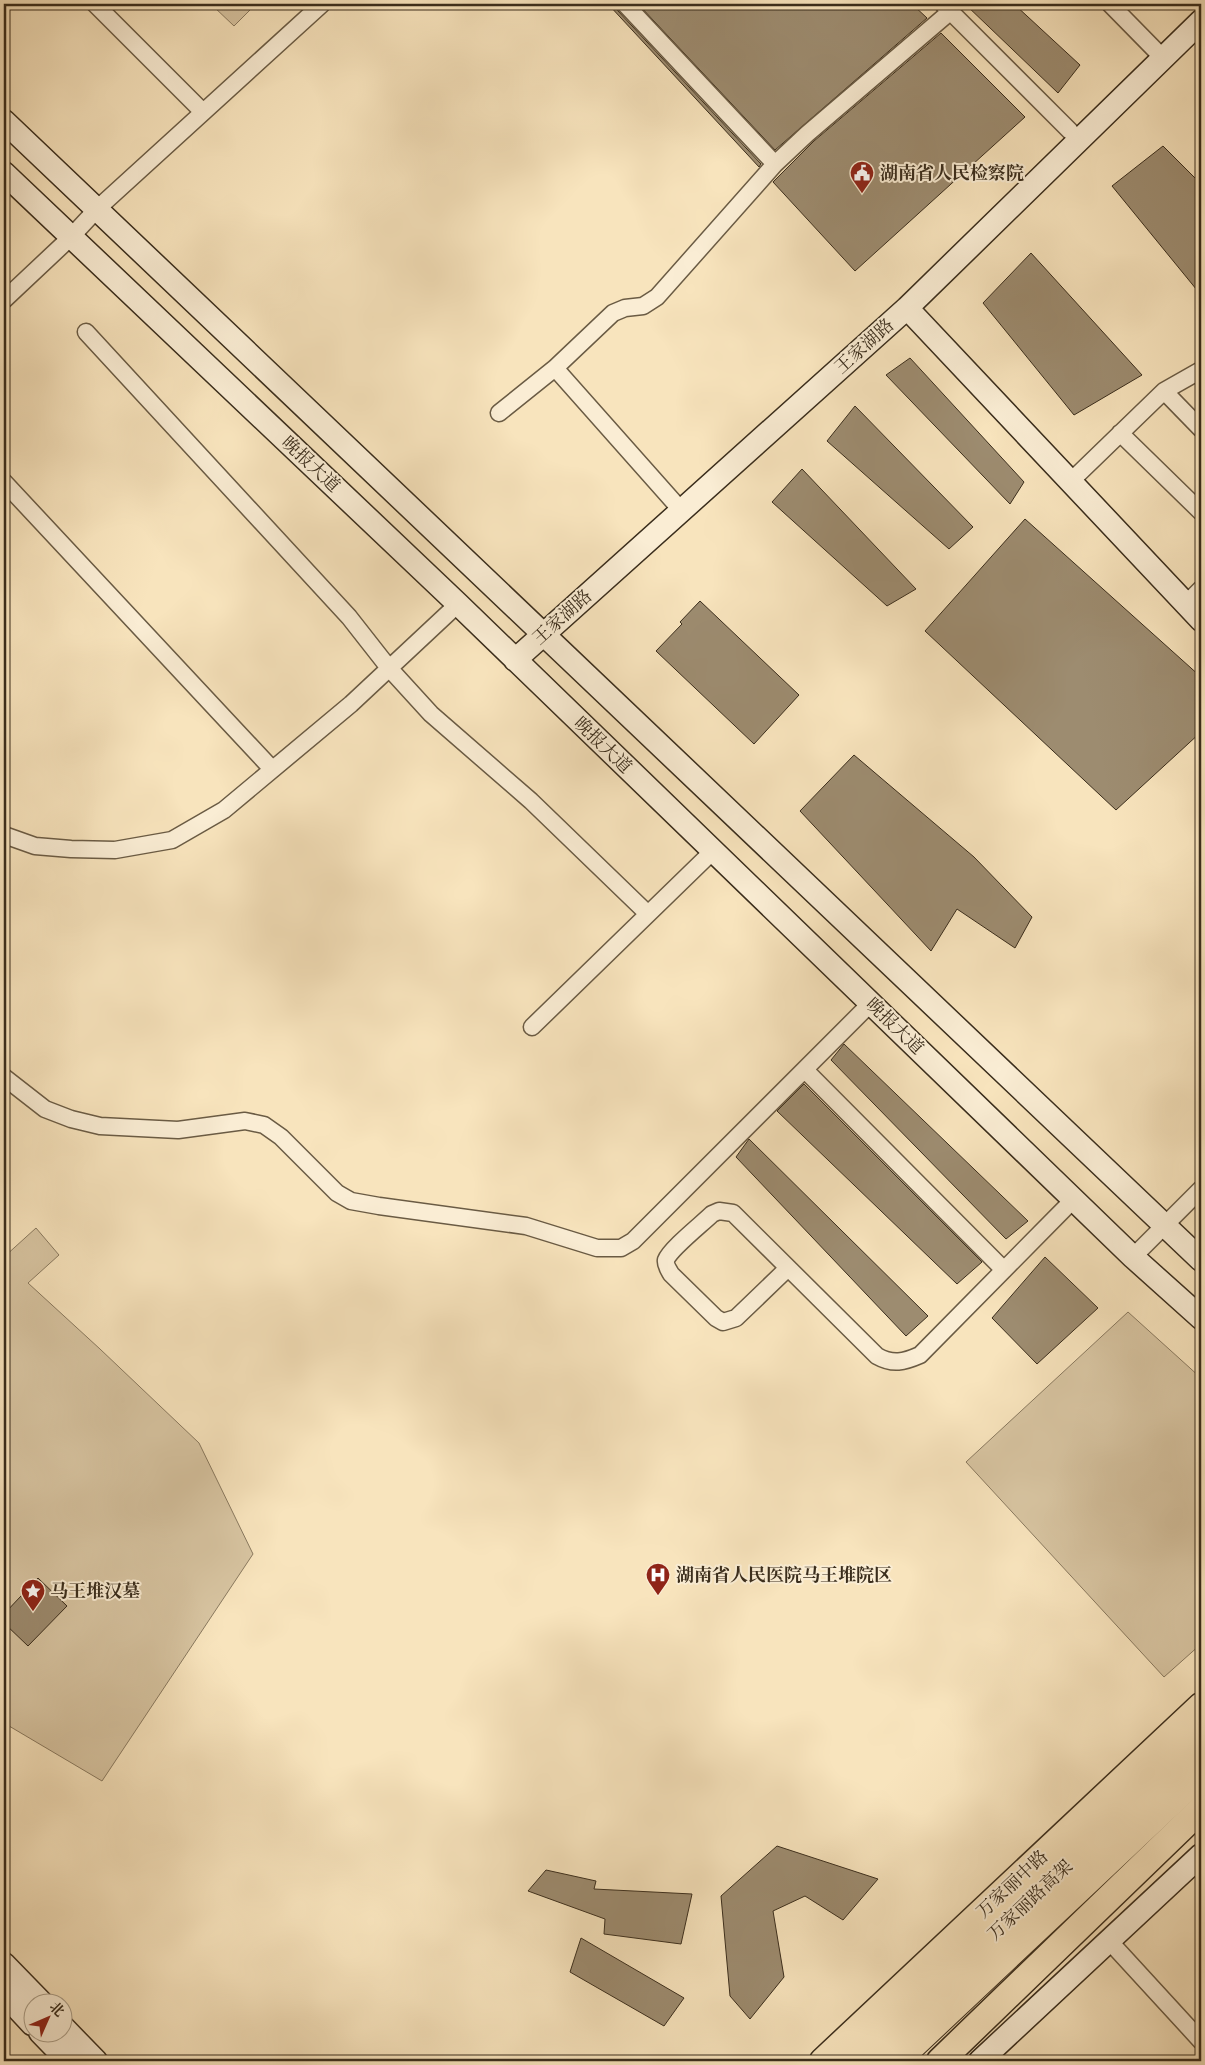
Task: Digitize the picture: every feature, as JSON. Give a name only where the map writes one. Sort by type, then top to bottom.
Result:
[{"type":"highway","name":"万家丽路高架","points":[[859,2061],[1201,1740]]},
{"type":"highway","name":"万家丽路高架","points":[[895,2061],[1201,1773]]},
{"type":"main road","name":"王家湖路","points":[[515,660],[907,308],[1201,21]]},
{"type":"main road","name":"晚报大道","points":[[4,121],[1201,1260]]},
{"type":"main road","name":"晚报大道","points":[[4,173],[458,604],[1133,1256],[1201,1318]]},
{"type":"main road","points":[[907,308],[1070,482],[1198,598]]},
{"type":"main road","name":"万家丽中路","points":[[823,2061],[1201,1706]]},
{"type":"main road","points":[[940,2061],[1201,1809]]},
{"type":"main road","points":[[980,2061],[1201,1855]]},
{"type":"main road","points":[[4,1964],[31,1992]]},
{"type":"main road","points":[[4,1994],[22,2013]]},
{"type":"main road","points":[[72,2036],[96,2061]]},
{"type":"main road","points":[[50,2042],[68,2061]]},
{"type":"street","points":[[95,4],[199,108]]},
{"type":"street","points":[[4,300],[71,237],[97,209],[322,4]]},
{"type":"street","points":[[625,4],[775,164]]},
{"type":"street","points":[[1110,4],[1164,59]]},
{"type":"street","points":[[499,413],[555,368],[613,313],[625,308],[643,306],[657,297],[775,164],[947,8],[1070,132]]},
{"type":"street","points":[[86,332],[349,617],[389,668],[431,714],[531,801],[648,914]]},
{"type":"street","points":[[555,368],[681,510]]},
{"type":"street","points":[[1070,482],[1164,391],[1201,370]]},
{"type":"street","points":[[1164,391],[1201,429]]},
{"type":"street","points":[[1120,433],[1201,512]]},
{"type":"street","points":[[4,482],[272,769]]},
{"type":"street","points":[[4,835],[35,846],[71,849],[115,850],[172,840],[224,810],[351,704],[458,604]]},
{"type":"street","points":[[532,1028],[713,851]]},
{"type":"street","points":[[4,1077],[45,1109],[72,1119],[100,1126],[178,1130],[245,1121],[264,1125],[281,1137],[336,1193],[351,1201],[526,1226],[597,1248],[610,1249],[621,1248],[633,1242],[871,1004]]},
{"type":"street","points":[[805,1070],[1004,1270]]},
{"type":"street","points":[[1133,1256],[1201,1189]]},
{"type":"street","points":[[788,1268],[736,1318],[723,1322],[716,1318],[671,1274],[666,1266],[666,1259],[672,1251],[712,1214],[720,1211],[732,1213],[788,1268],[877,1356],[886,1361],[897,1363],[920,1355],[1074,1199]]},
{"type":"street","points":[[1112,1944],[1201,2041]]},
{"type":"shaded area","points":[[215,4],[256,4],[234,26],[213,6]]},
{"type":"shaded area","name":"马王堆汉墓","points":[[36,1228],[59,1255],[28,1283],[199,1443],[253,1554],[102,1781],[4,1723],[4,1257]]},
{"type":"shaded area","points":[[1128,1312],[1201,1378],[1201,1644],[1164,1677],[966,1462]]},
{"type":"building","points":[[608,4],[615,4],[618,11],[761,164],[759,167]]},
{"type":"building","points":[[638,4],[912,4],[927,18],[775,150]]},
{"type":"building","points":[[965,4],[1014,4],[1080,65],[1058,93]]},
{"type":"building","points":[[941,33],[1025,117],[855,271],[773,182],[814,141]]},
{"type":"building","points":[[1163,146],[1201,184],[1201,295],[1112,186]]},
{"type":"building","points":[[1031,253],[1142,375],[1074,415],[983,303]]},
{"type":"building","points":[[910,358],[1024,482],[1010,504],[886,375]]},
{"type":"building","points":[[855,406],[973,527],[949,549],[827,441]]},
{"type":"building","points":[[802,469],[916,589],[887,606],[772,502]]},
{"type":"building","points":[[1025,519],[1201,677],[1201,732],[1116,810],[925,631]]},
{"type":"building","points":[[700,601],[799,695],[754,744],[656,651],[682,624],[680,622]]},
{"type":"building","points":[[854,755],[974,857],[1032,917],[1015,948],[957,909],[931,951],[800,811]]},
{"type":"building","points":[[844,1044],[1028,1221],[1006,1239],[831,1060]]},
{"type":"building","points":[[804,1084],[982,1262],[957,1284],[777,1111]]},
{"type":"building","points":[[749,1139],[928,1316],[906,1336],[736,1157]]},
{"type":"building","points":[[1045,1257],[1098,1308],[1037,1364],[992,1318]]},
{"type":"building","points":[[38,1578],[67,1606],[28,1646],[4,1623],[4,1614]]},
{"type":"building","points":[[777,1846],[878,1879],[843,1920],[805,1896],[773,1911],[784,1977],[750,2019],[730,1996],[721,1896]]},
{"type":"building","points":[[546,1870],[596,1881],[594,1889],[692,1894],[681,1944],[604,1934],[605,1919],[528,1891]]},
{"type":"building","points":[[581,1938],[684,1998],[664,2026],[570,1972]]},
{"type":"place","name":"湖南省人民检察院","points":[[862,194]]},
{"type":"place","name":"湖南省人民医院马王堆院区","points":[[658,1596]]},
{"type":"place","name":"马王堆汉墓","points":[[33,1612]]}]
